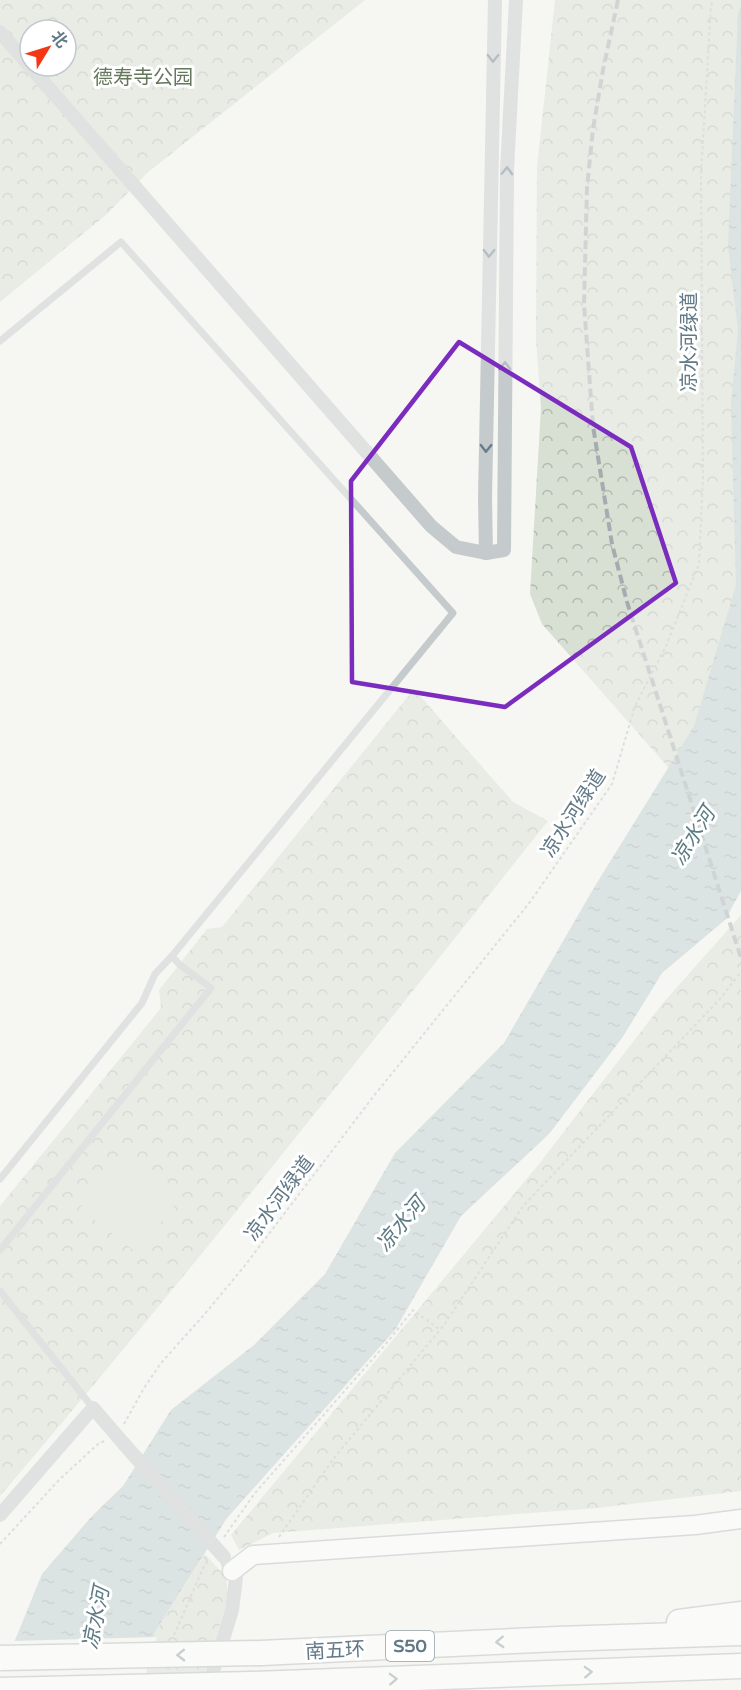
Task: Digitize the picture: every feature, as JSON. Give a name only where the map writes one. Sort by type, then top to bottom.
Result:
[{"type":"highway","points":[[558,1639],[741,1614]]},
{"type":"highway","name":"南五环","points":[[0,1658],[261,1653],[741,1633]]},
{"type":"highway","name":"南五环","points":[[0,1690],[251,1684],[741,1666]]},
{"type":"street","points":[[486,553],[485,487],[495,0]]},
{"type":"street","points":[[0,32],[431,526],[456,547],[486,553],[504,550],[507,170],[516,0]]},
{"type":"street","points":[[0,1515],[93,1408],[236,1578],[232,1610],[208,1690]]},
{"type":"street","points":[[222,1561],[268,1553],[683,1526],[741,1519]]},
{"type":"lane","points":[[0,341],[121,242],[453,613],[155,974],[136,1012],[0,1179]]},
{"type":"lane","points":[[0,1250],[212,988],[179,964],[172,956]]},
{"type":"lane","points":[[0,1291],[93,1408]]},
{"type":"path","name":"凉水河绿道","points":[[120,1440],[161,1363],[243,1268],[373,1097],[530,902],[612,784],[635,706],[666,646],[699,564],[703,478],[701,174],[713,0]]},
{"type":"path","points":[[268,1553],[334,1458],[440,1329],[523,1206],[720,999],[741,972]]},
{"type":"path","points":[[223,1538],[255,1493],[413,1310],[440,1329]]},
{"type":"path","points":[[0,1544],[58,1481],[99,1443],[120,1440]]},
{"type":"path","points":[[172,1638],[204,1566],[222,1561]]},
{"type":"highlighted area","points":[[459,342],[631,447],[676,583],[505,707],[352,682],[351,481]]},
{"type":"green space","name":"德寿寺公园","points":[[0,0],[365,0],[147,173],[107,214],[0,302]]},
{"type":"green space","points":[[555,0],[741,0],[741,850],[542,624],[530,594],[541,408],[536,339],[537,167]]},
{"type":"green space","points":[[414,689],[513,802],[548,821],[208,1246],[0,1496],[0,1206],[161,1008],[159,990],[207,929],[222,927]]},
{"type":"green space","points":[[741,915],[741,1491],[597,1508],[273,1533],[239,1550],[231,1535],[539,1164],[663,1003]]},
{"type":"green space","points":[[126,1150],[183,1195],[137,1253],[80,1208]]},
{"type":"green space","points":[[205,1554],[226,1577],[228,1599],[199,1690],[138,1690],[155,1632]]},
{"type":"water","name":"凉水河","points":[[741,6],[741,891],[725,920],[662,973],[622,1038],[549,1134],[461,1216],[395,1330],[227,1518],[155,1632],[138,1690],[0,1677],[42,1574],[92,1516],[123,1486],[171,1410],[254,1345],[325,1274],[395,1153],[504,1043],[595,886],[694,726],[736,585],[731,404],[738,330],[728,246],[738,13]]},
{"type":"pier","points":[[157,1637],[141,1690],[0,1690],[0,1669],[11,1641]]},
{"type":"railway","points":[[618,0],[593,129],[587,188],[584,304],[593,426],[612,544],[627,602],[741,958]]}]
